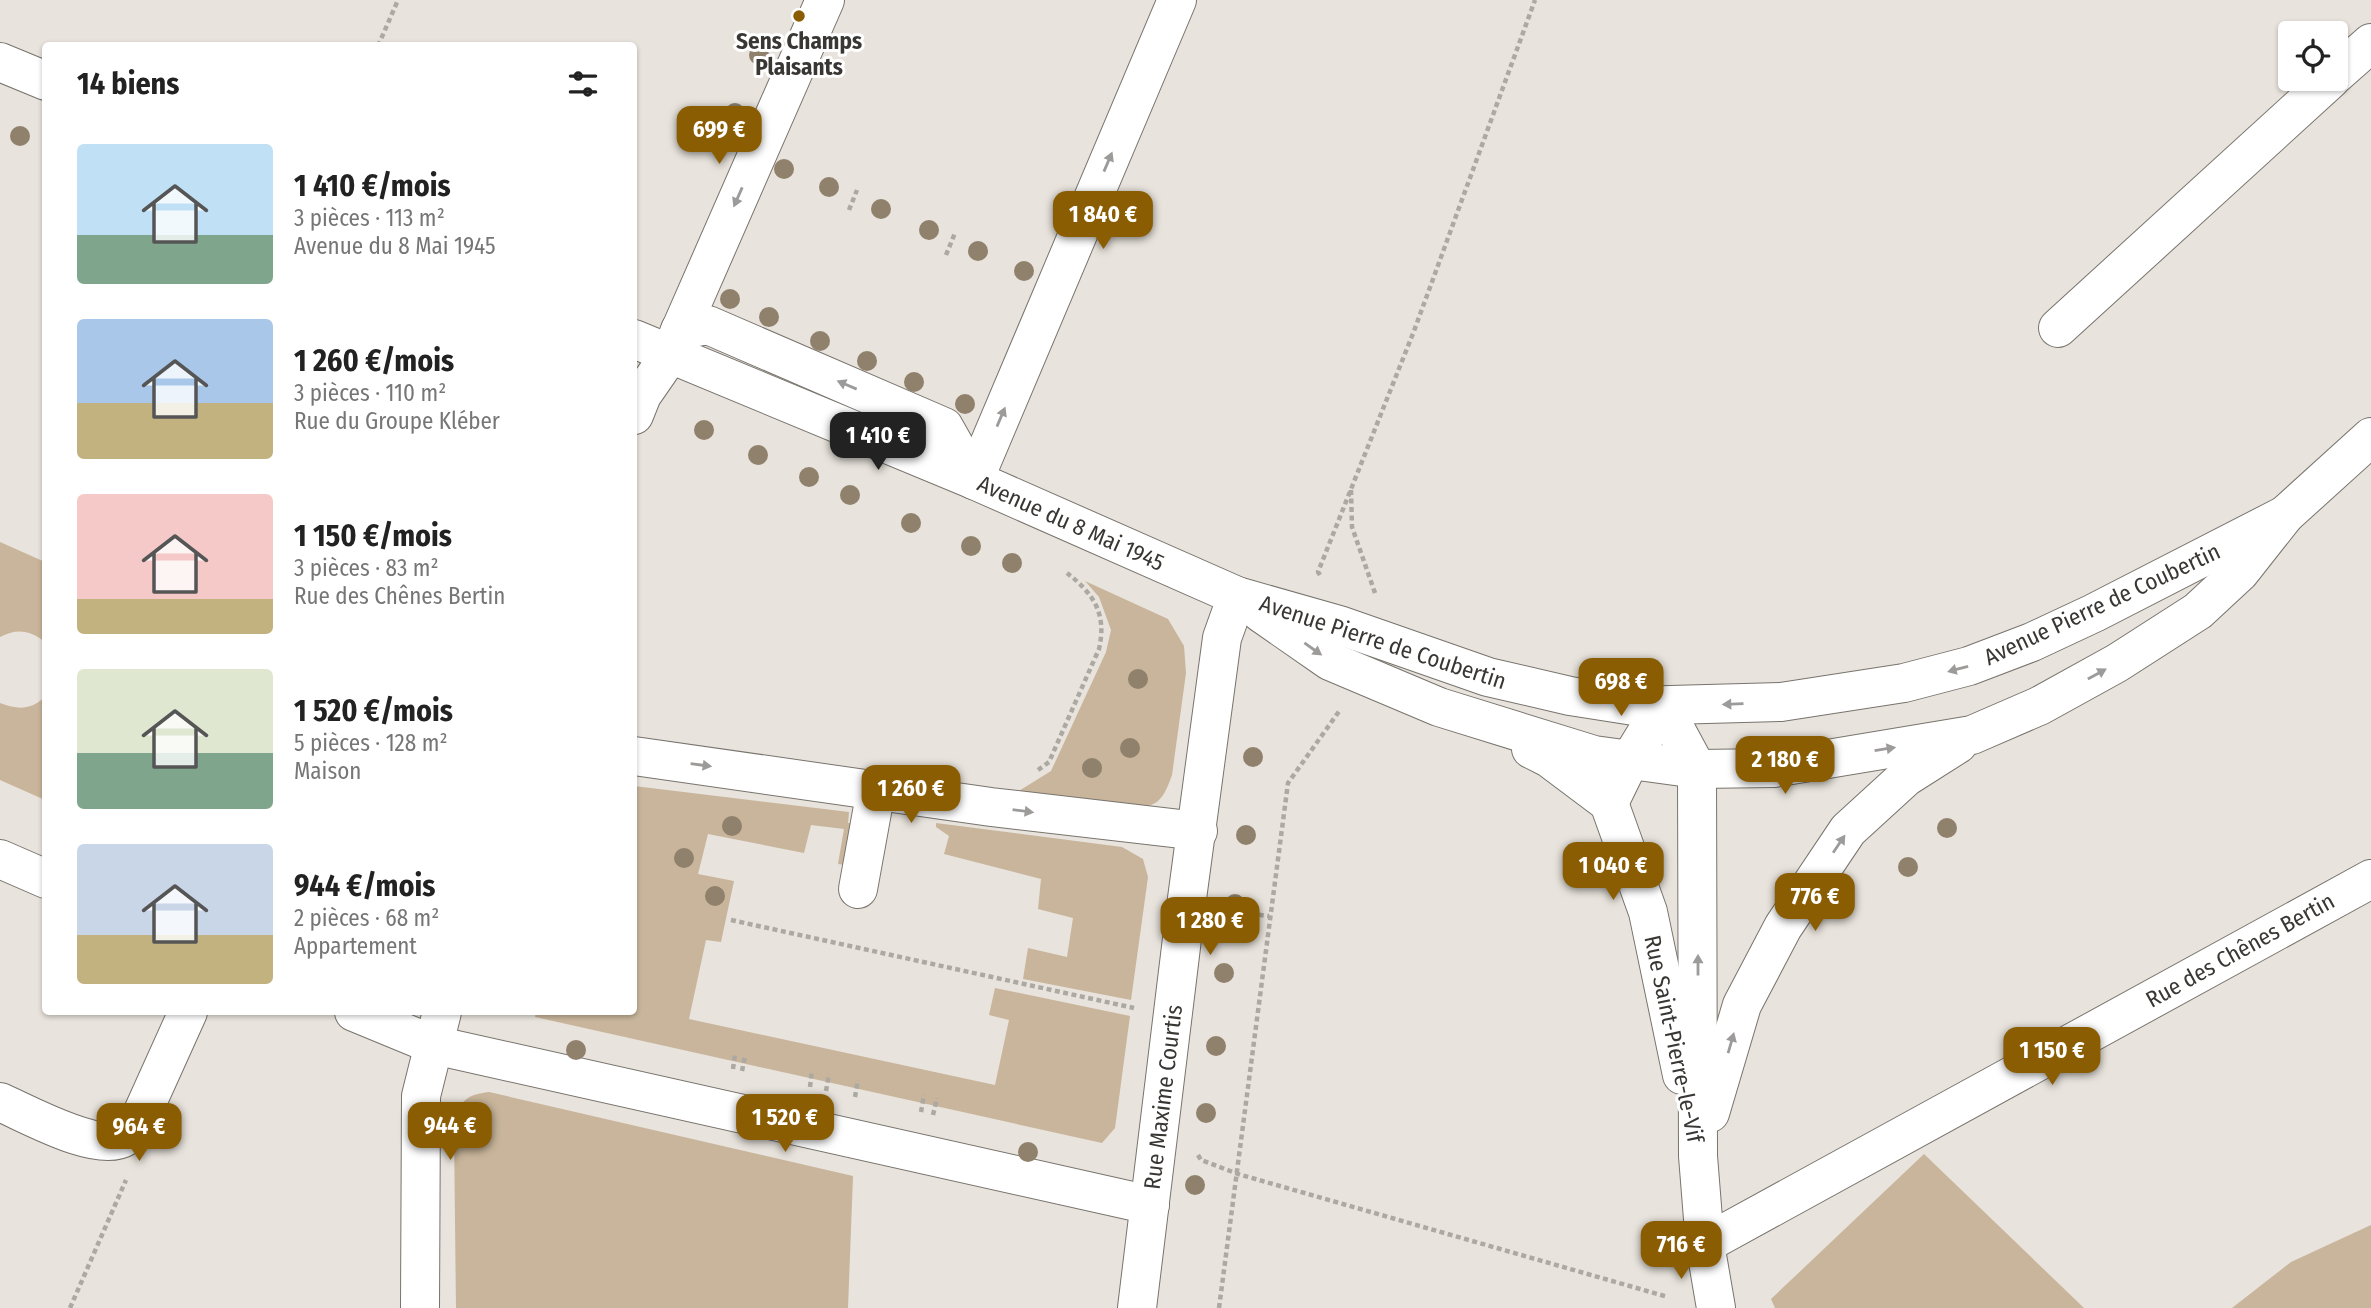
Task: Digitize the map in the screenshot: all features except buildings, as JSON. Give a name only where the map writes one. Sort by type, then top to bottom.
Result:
[{"type":"street","points":[[637,408],[675,343],[825,0]]},
{"type":"street","points":[[974,480],[1177,0]]},
{"type":"street","points":[[2348,63],[2371,43]]},
{"type":"street","points":[[0,62],[42,79]]},
{"type":"street","points":[[2058,328],[2319,91]]},
{"type":"street","points":[[675,343],[708,325],[788,350],[885,393],[944,427],[974,480]]},
{"type":"street","name":"Avenue du 8 Mai 1945","points":[[637,340],[675,343],[805,409],[1237,596]]},
{"type":"street","name":"Avenue Pierre de Coubertin","points":[[1237,596],[1330,661],[1439,707],[1594,755],[1698,769],[1774,768],[1972,735],[2039,706],[2117,663],[2198,611],[2240,572],[2285,515],[2371,437]]},
{"type":"street","name":"Avenue Pierre de Coubertin","points":[[1237,596],[1350,629],[1488,677],[1570,696],[1634,706],[1781,702],[1904,683],[1969,666],[2032,642],[2285,515]]},
{"type":"street","name":"Rue Maxime Courtis","points":[[1137,1308],[1184,919],[1222,638],[1237,596]]},
{"type":"street","points":[[1439,707],[1549,758],[1609,803],[1630,760],[1663,706],[1698,769]]},
{"type":"street","name":"Rue Saint-Pierre-le-Vif","points":[[1698,1156],[1742,1005],[1783,926],[1848,830],[1906,777],[1972,735]]},
{"type":"street","points":[[637,756],[991,807],[1198,831]]},
{"type":"street","name":"Rue Saint-Pierre-le-Vif","points":[[1698,769],[1698,1156],[1705,1244],[1716,1308]]},
{"type":"street","points":[[858,889],[876,790]]},
{"type":"street","name":"Rue Saint-Pierre-le-Vif","points":[[1609,803],[1648,912],[1698,1156]]},
{"type":"street","points":[[0,859],[42,877]]},
{"type":"street","name":"Rue des Chênes Bertin","points":[[1705,1244],[2371,878]]},
{"type":"street","points":[[0,1102],[92,1141],[111,1142],[125,1137],[137,1125],[187,1015]]},
{"type":"street","points":[[370,1015],[438,1028],[1150,1205]]},
{"type":"street","points":[[420,1308],[421,1096],[438,1028]]},
{"type":"path","points":[[380,42],[398,0]]},
{"type":"path","points":[[1324,578],[1318,572],[1414,331],[1535,0]]},
{"type":"path","points":[[849,210],[858,190]]},
{"type":"path","points":[[946,255],[955,233]]},
{"type":"path","points":[[1351,488],[1352,527],[1377,599]]},
{"type":"path","points":[[1032,774],[1049,762],[1100,649],[1104,629],[1097,606],[1084,587],[1067,573]]},
{"type":"path","points":[[1219,1308],[1288,783],[1348,699]]},
{"type":"path","points":[[1221,911],[1269,916]]},
{"type":"path","points":[[731,920],[1142,1010]]},
{"type":"path","points":[[733,1069],[735,1054]]},
{"type":"path","points":[[742,1072],[745,1056]]},
{"type":"path","points":[[810,1087],[812,1070]]},
{"type":"path","points":[[826,1091],[829,1074]]},
{"type":"path","points":[[854,1098],[858,1080]]},
{"type":"path","points":[[921,1113],[924,1095]]},
{"type":"path","points":[[933,1116],[937,1098]]},
{"type":"path","points":[[69,1308],[134,1165],[137,1125]]},
{"type":"path","points":[[1193,1150],[1201,1160],[1238,1174],[1668,1297]]},
{"type":"shaded area","points":[[0,542],[42,561],[42,640],[23,632],[12,632],[0,637]]},
{"type":"shaded area","points":[[1085,581],[1168,619],[1184,646],[1186,673],[1172,775],[1162,797],[1151,805],[1124,808],[1014,794],[1051,771],[1106,652],[1111,630],[1099,597]]},
{"type":"shaded area","points":[[42,699],[42,799],[0,780],[0,703],[24,708]]},
{"type":"shaded area","points":[[637,786],[849,812],[848,823],[854,823],[846,865],[838,864],[844,829],[811,825],[804,853],[708,834],[698,874],[734,881],[721,942],[706,940],[689,1019],[995,1085],[1009,1020],[989,1015],[995,988],[1130,1016],[1115,1128],[1102,1143],[535,1017],[637,1015]]},
{"type":"shaded area","points":[[936,823],[1122,847],[1143,859],[1148,877],[1131,1000],[1023,979],[1028,948],[1067,957],[1073,918],[1038,909],[1041,879],[944,854],[949,836],[936,827]]},
{"type":"shaded area","points":[[489,1092],[853,1176],[848,1308],[456,1308],[454,1131],[469,1132],[469,1118],[454,1116],[467,1098]]},
{"type":"shaded area","points":[[1924,1154],[2084,1308],[1775,1308],[1771,1299]]},
{"type":"shaded area","points":[[2371,1225],[2371,1308],[2232,1308],[2291,1262]]},
{"type":"place","name":"Sens Champs Plaisants","points":[[799,16]]}]
